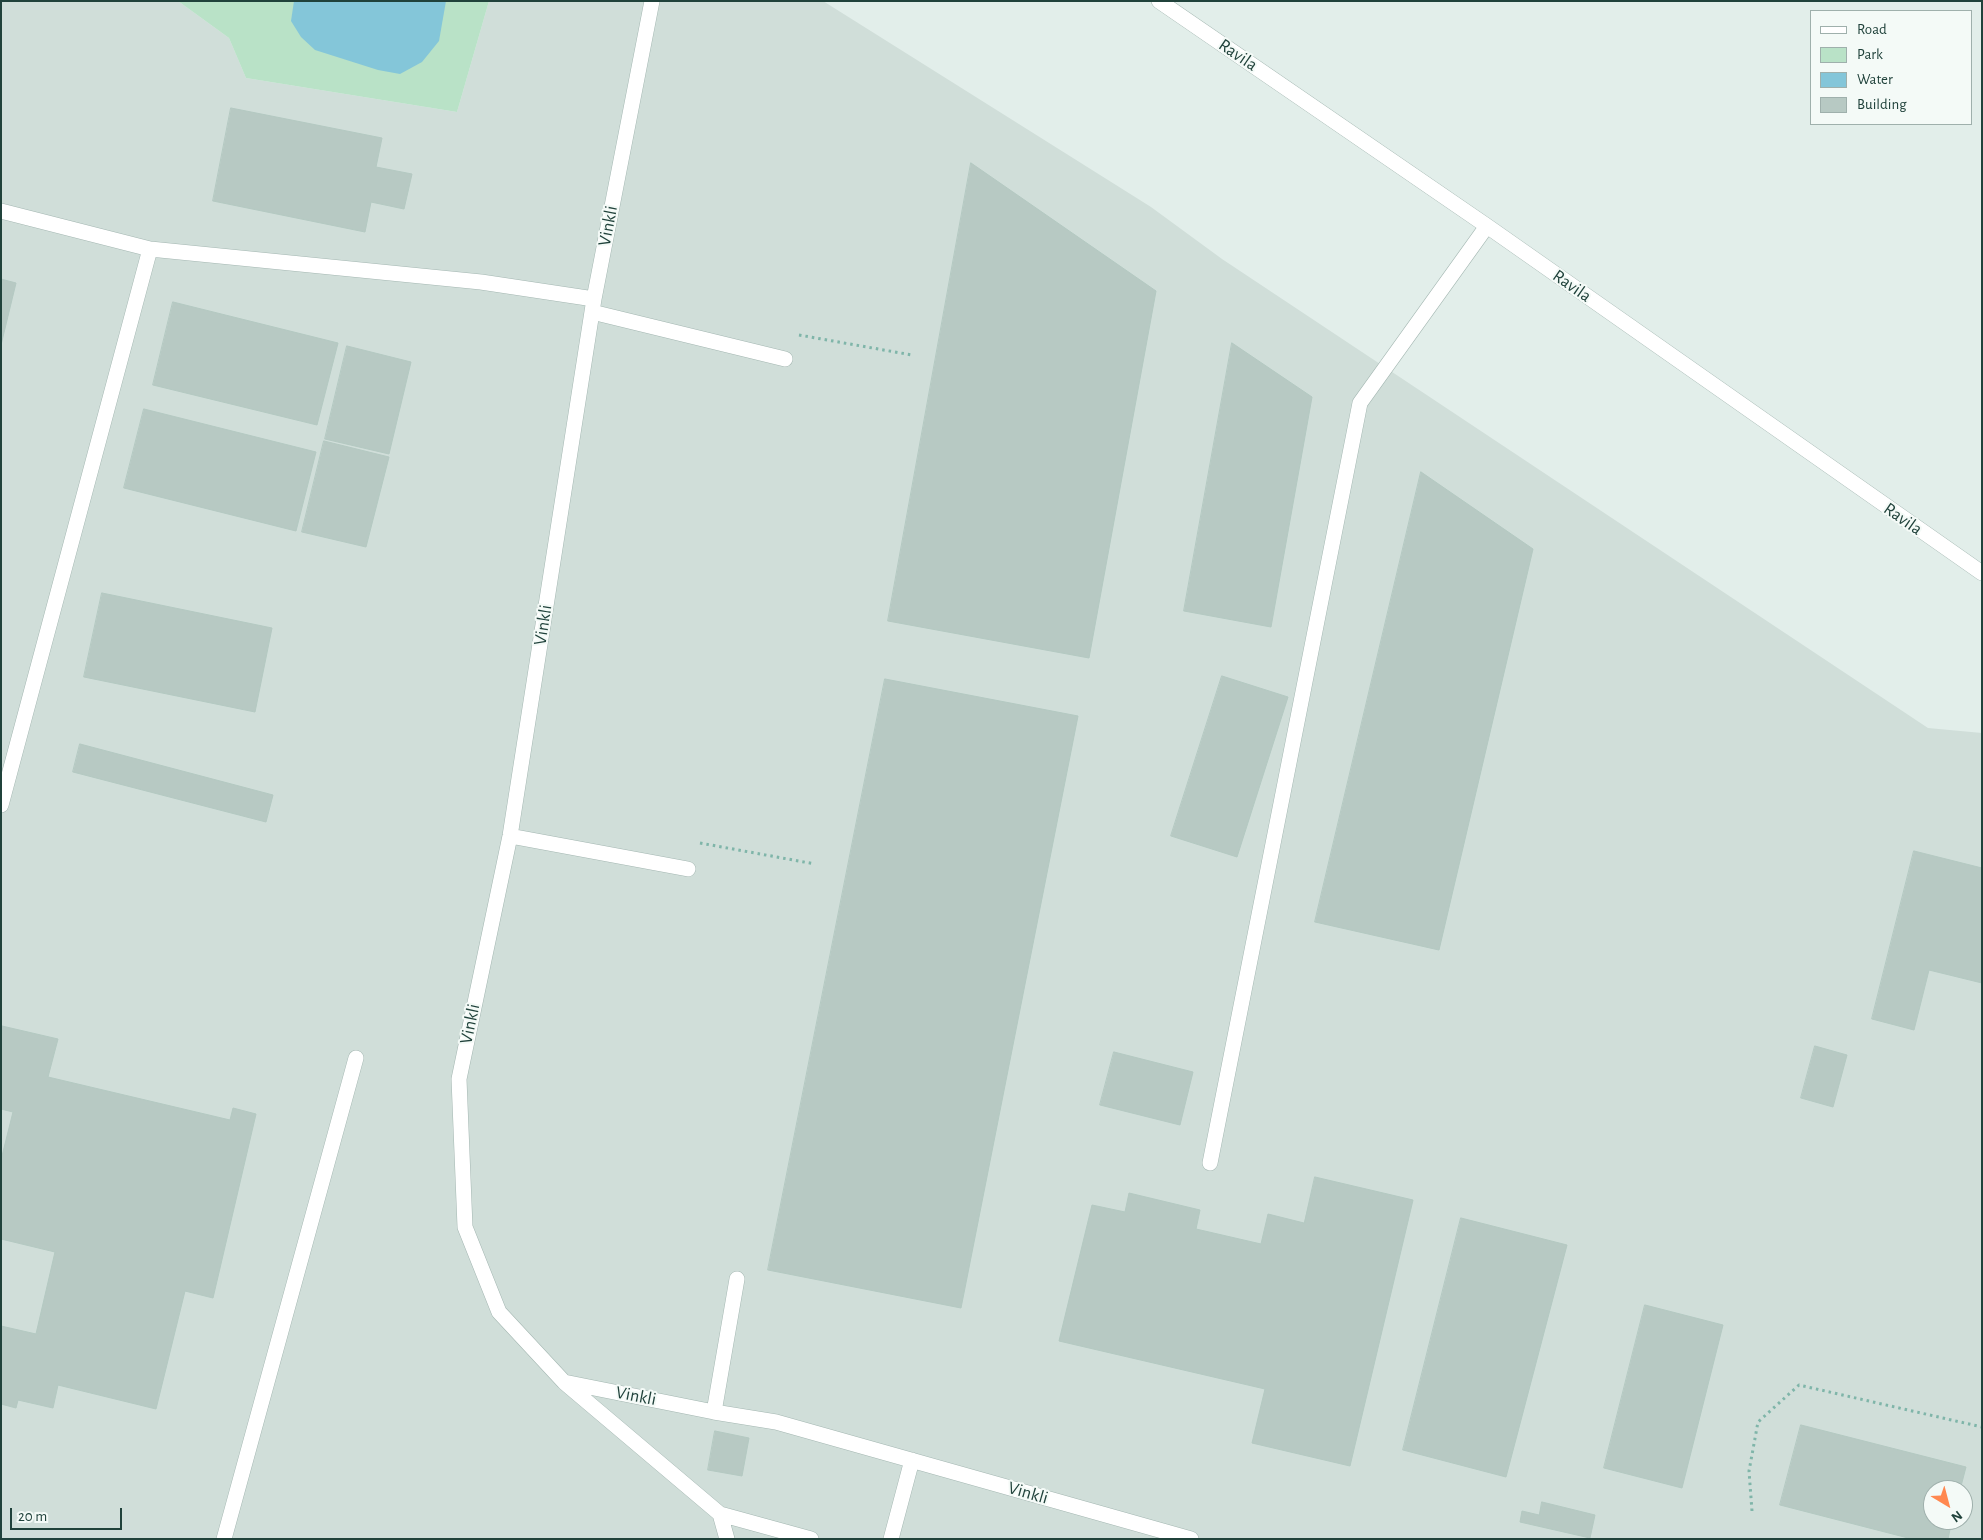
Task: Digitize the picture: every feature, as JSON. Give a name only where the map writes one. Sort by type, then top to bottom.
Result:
[{"type":"street","name":"Vinkli","points":[[652,1],[593,306],[510,836],[459,1079],[465,1227],[499,1312],[564,1382],[714,1412],[776,1422],[1191,1539]]},
{"type":"street","name":"Ravila","points":[[1159,1],[1487,226],[1982,573]]},
{"type":"street","points":[[1,211],[150,249],[481,282],[593,306],[785,359]]},
{"type":"street","points":[[1210,1163],[1360,403],[1487,226]]},
{"type":"street","points":[[1,806],[150,249]]},
{"type":"street","points":[[510,836],[688,869]]},
{"type":"street","points":[[224,1539],[356,1058]]},
{"type":"street","points":[[714,1412],[737,1279]]},
{"type":"street","points":[[564,1382],[720,1514],[811,1539]]},
{"type":"street","points":[[891,1539],[912,1460]]},
{"type":"street","points":[[720,1514],[728,1539]]},
{"type":"path","points":[[790,333],[912,355]]},
{"type":"path","points":[[694,841],[816,864]]},
{"type":"path","points":[[1752,1511],[1749,1472],[1758,1422],[1799,1385],[1982,1426]]},
{"type":"shaded area","points":[[1,1],[178,1],[229,38],[246,78],[457,112],[489,1],[823,1],[1151,207],[1222,259],[1928,728],[1982,733],[1982,1539],[1,1539]]},
{"type":"green space","points":[[178,1],[489,1],[457,112],[246,78],[229,38]]},
{"type":"water","points":[[294,1],[446,1],[439,41],[422,62],[400,74],[378,70],[315,50],[301,37],[291,21]]},
{"type":"building","points":[[231,108],[382,138],[376,167],[412,174],[404,209],[371,202],[365,232],[213,201]]},
{"type":"building","points":[[971,163],[1156,291],[1089,658],[888,621]]},
{"type":"building","points":[[1,279],[16,283],[1,345]]},
{"type":"building","points":[[173,302],[338,343],[317,425],[153,385]]},
{"type":"building","points":[[1232,343],[1312,397],[1271,627],[1184,611]]},
{"type":"building","points":[[347,346],[411,362],[389,454],[325,439]]},
{"type":"building","points":[[144,409],[316,452],[296,531],[124,488]]},
{"type":"building","points":[[324,441],[389,457],[366,547],[302,532]]},
{"type":"building","points":[[1421,472],[1533,549],[1439,950],[1315,922]]},
{"type":"building","points":[[102,593],[272,628],[255,712],[84,677]]},
{"type":"building","points":[[1222,676],[1288,697],[1237,857],[1171,836]]},
{"type":"building","points":[[885,679],[1078,716],[961,1308],[768,1270]]},
{"type":"building","points":[[80,744],[273,795],[266,822],[73,772]]},
{"type":"building","points":[[1914,851],[1982,868],[1982,983],[1929,970],[1914,1030],[1872,1019]]},
{"type":"building","points":[[2,1026],[58,1039],[48,1077],[230,1120],[233,1108],[256,1114],[213,1298],[185,1291],[156,1409],[58,1385],[53,1408],[18,1400],[16,1408],[1,1404],[1,1326],[36,1334],[55,1252],[1,1239],[1,1160],[13,1112],[1,1109]]},
{"type":"building","points":[[1815,1046],[1847,1055],[1833,1107],[1801,1098]]},
{"type":"building","points":[[1114,1052],[1193,1072],[1180,1125],[1100,1105]]},
{"type":"building","points":[[1315,1177],[1413,1200],[1350,1466],[1252,1443],[1265,1389],[1059,1341],[1092,1205],[1125,1212],[1129,1193],[1200,1210],[1196,1229],[1261,1244],[1268,1214],[1304,1223]]},
{"type":"building","points":[[1461,1218],[1567,1245],[1506,1477],[1403,1450]]},
{"type":"building","points":[[1645,1305],[1723,1325],[1682,1488],[1604,1468]]},
{"type":"building","points":[[1801,1425],[1966,1467],[1963,1480],[1923,1480],[1923,1530],[1950,1530],[1948,1539],[1912,1539],[1780,1505]]},
{"type":"building","points":[[715,1431],[749,1438],[742,1476],[708,1470]]},
{"type":"building","points":[[1542,1502],[1595,1515],[1590,1538],[1520,1522],[1522,1511],[1539,1515]]}]
